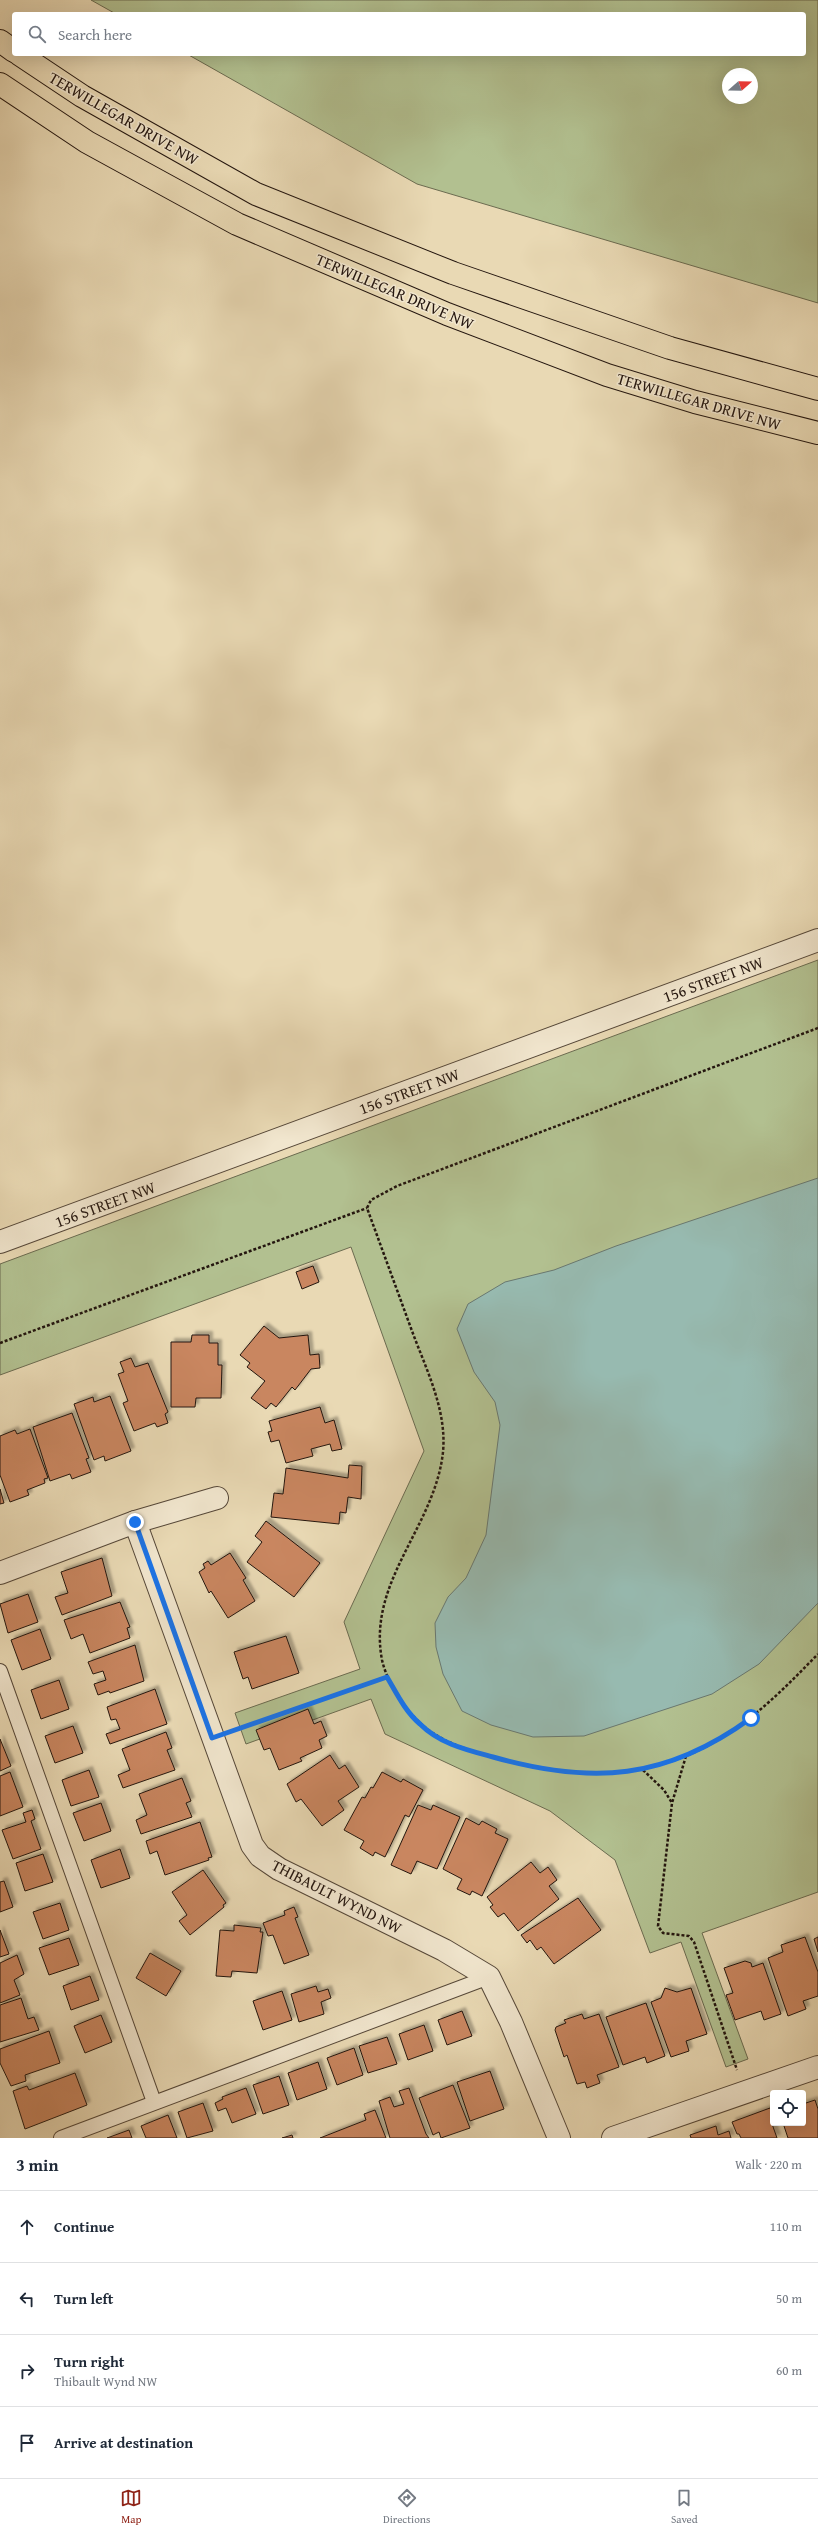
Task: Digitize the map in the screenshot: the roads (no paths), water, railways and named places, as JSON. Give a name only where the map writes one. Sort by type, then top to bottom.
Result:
[{"type":"main road","points":[[0,42],[12,50]]},
{"type":"main road","name":"TERWILLEGAR DRIVE NW","points":[[22,56],[82,96],[256,194],[453,273],[663,346],[818,389]]},
{"type":"main road","name":"TERWILLEGAR DRIVE NW","points":[[0,84],[87,142],[237,224],[440,311],[608,375],[695,402],[818,433]]},
{"type":"street","name":"156 STREET NW","points":[[0,1242],[818,940]]},
{"type":"street","points":[[0,1573],[135,1522],[216,1498]]},
{"type":"street","name":"THIBAULT WYND NW","points":[[135,1522],[252,1845],[260,1856],[279,1869],[444,1950],[489,1977]]},
{"type":"street","points":[[489,1977],[511,2022],[559,2138]]},
{"type":"street","points":[[613,2138],[818,2067]]},
{"type":"lane","points":[[0,1671],[154,2102]]},
{"type":"lane","points":[[61,2138],[489,1977]]},
{"type":"water","points":[[818,1178],[818,1603],[759,1664],[712,1694],[584,1736],[533,1737],[491,1725],[462,1711],[443,1674],[436,1647],[435,1623],[448,1597],[466,1578],[486,1535],[500,1425],[495,1402],[474,1372],[457,1329],[468,1304],[505,1282],[554,1270],[616,1246]]}]
